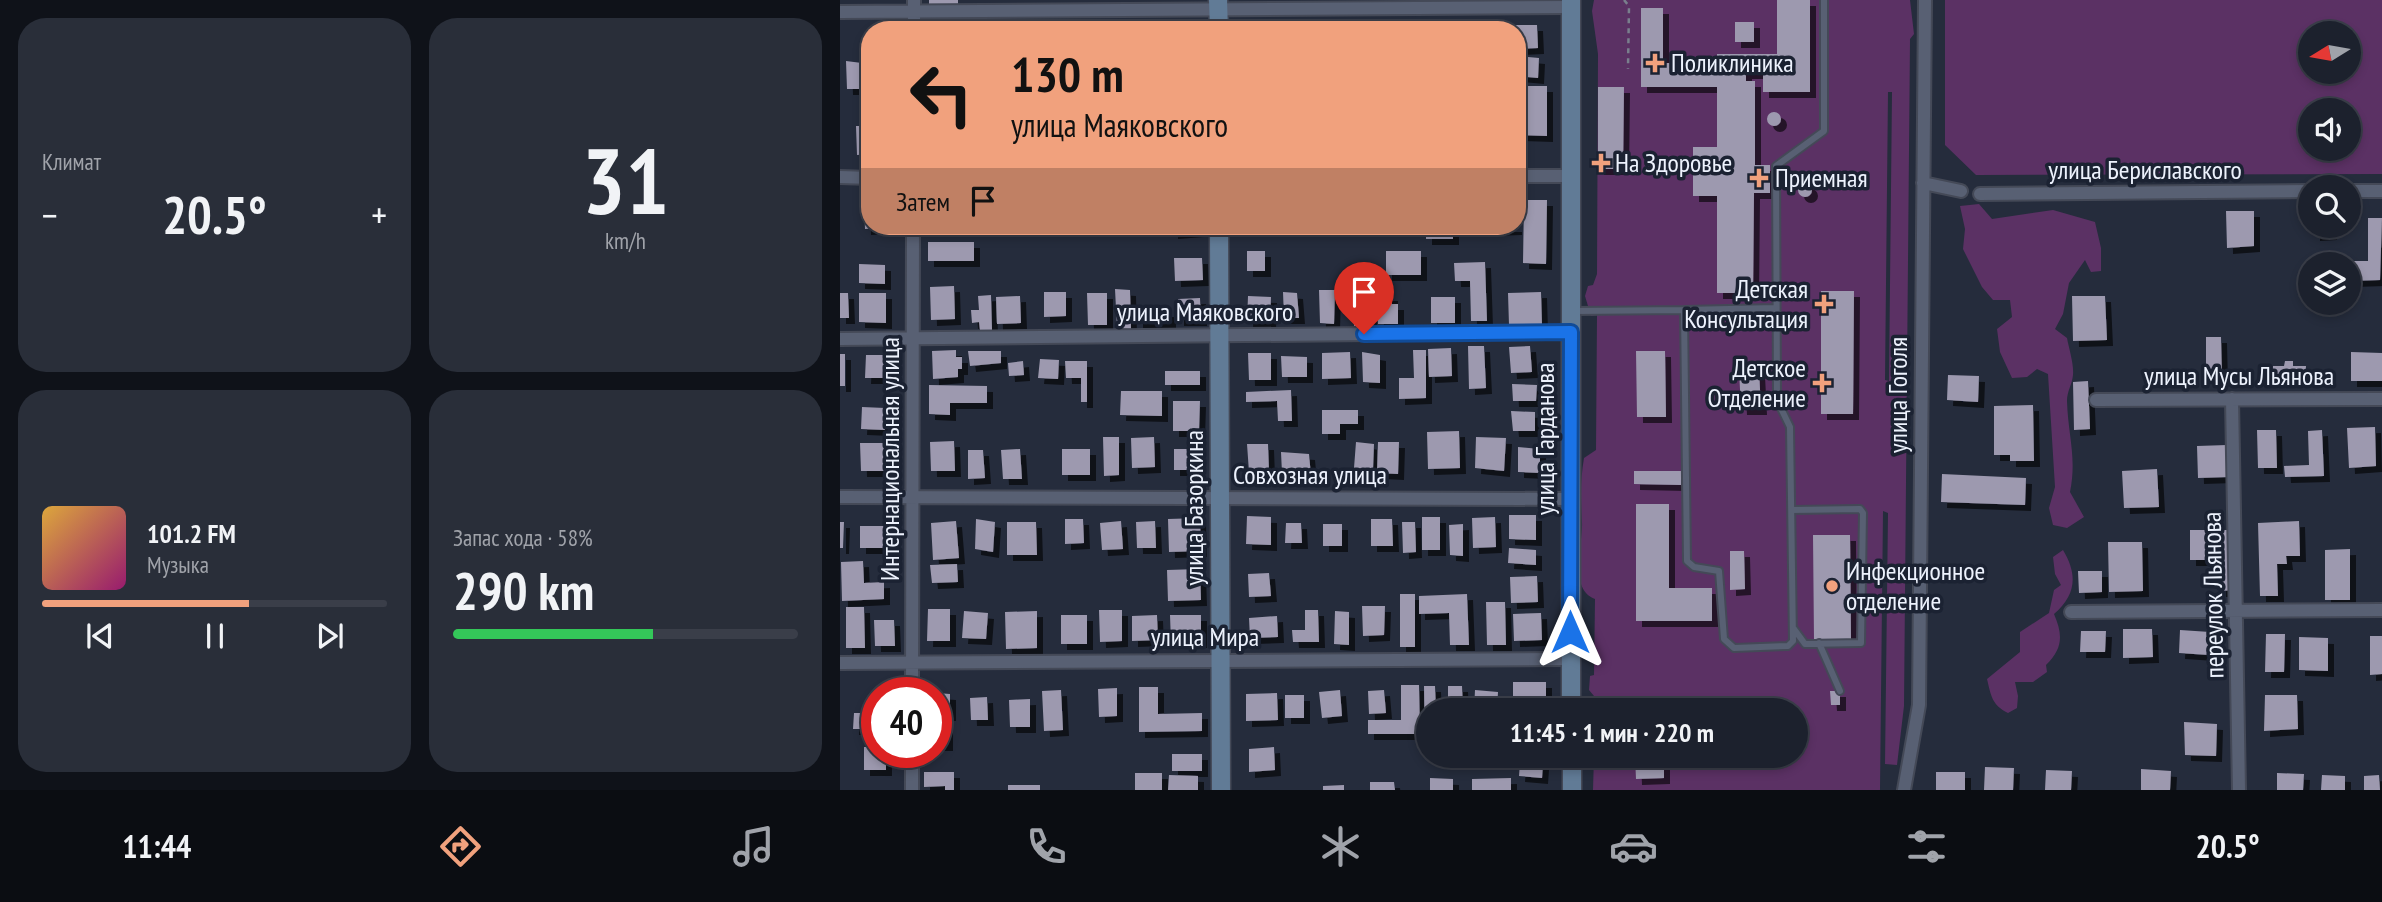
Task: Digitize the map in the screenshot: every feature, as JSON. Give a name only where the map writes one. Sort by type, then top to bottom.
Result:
[{"type":"street","name":"улица Гоголя","points":[[1904,790],[1919,705],[1925,0]]},
{"type":"street","points":[[840,12],[914,6],[1572,4]]},
{"type":"street","name":"улица Гарданова","points":[[1571,698],[1572,4]]},
{"type":"street","points":[[1526,176],[1571,176]]},
{"type":"street","points":[[840,177],[861,178]]},
{"type":"street","points":[[1923,183],[1961,191]]},
{"type":"street","name":"улица Бериславского","points":[[1980,194],[2298,191]]},
{"type":"street","points":[[2361,191],[2382,191]]},
{"type":"street","name":"Интернациональная улица","points":[[912,677],[913,235]]},
{"type":"street","name":"улица Базоркина","points":[[1219,235],[1221,790]]},
{"type":"street","name":"улица Маяковского","points":[[840,339],[1571,332]]},
{"type":"street","name":"переулок Льянова","points":[[2232,399],[2239,790]]},
{"type":"street","name":"улица Мусы Льянова","points":[[2096,400],[2382,399]]},
{"type":"street","name":"Совхозная улица","points":[[840,498],[1571,499]]},
{"type":"street","points":[[2071,612],[2382,610]]},
{"type":"street","name":"улица Мира","points":[[840,663],[1570,659]]},
{"type":"street","points":[[912,768],[912,790]]},
{"type":"street","points":[[1572,768],[1572,790]]},
{"type":"lane","points":[[1684,310],[1687,561],[1695,567],[1716,569],[1722,575],[1724,639],[1728,644],[1734,648],[1790,645],[1793,641],[1793,627],[1790,427],[1777,400],[1776,166],[1824,131],[1824,0]]},
{"type":"lane","points":[[1571,311],[1775,308]]},
{"type":"lane","points":[[1791,510],[1863,512],[1862,640],[1860,643],[1804,643],[1793,627]]},
{"type":"lane","points":[[1819,643],[1840,691]]},
{"type":"path","points":[[1624,0],[1629,6]]},
{"type":"path","points":[[1628,69],[1630,0]]},
{"type":"shaded area","points":[[1594,0],[1910,0],[1914,34],[1910,39],[1904,706],[1897,765],[1885,764],[1888,513],[1883,511],[1880,790],[1593,790],[1594,768],[1808,768],[1808,698],[1594,698],[1589,690],[1590,676],[1594,675],[1595,599],[1587,594],[1582,586],[1579,565],[1584,458],[1596,450],[1597,315],[1591,316],[1585,296],[1588,286],[1593,285],[1597,274],[1598,54],[1592,11]],"holes":[[[1888,92],[1892,92],[1889,381],[1885,380]]]},
{"type":"shaded area","points":[[1945,0],[2382,0],[2382,174],[1976,175],[1945,145]]},
{"type":"shaded area","points":[[1979,204],[1992,219],[2053,210],[2095,222],[2101,248],[2101,271],[2091,272],[2085,260],[2069,283],[2063,314],[2055,329],[2067,338],[2072,361],[2073,375],[2067,401],[2072,457],[2070,492],[2084,517],[2067,528],[2053,525],[2049,508],[2055,487],[2048,374],[2037,369],[2027,377],[2012,378],[2000,352],[1997,329],[2012,317],[2010,300],[1993,300],[1982,287],[1963,249],[1965,229],[1960,206]]},
{"type":"shaded area","points":[[2063,550],[2073,576],[2067,600],[2054,614],[2060,635],[2056,653],[2046,665],[2047,672],[2033,682],[2015,682],[2017,708],[2008,713],[1993,699],[1987,679],[2020,652],[2020,632],[2049,613],[2054,590],[2061,585],[2055,574],[2053,557]]},
{"type":"building","points":[[929,0],[958,0],[958,4],[929,4]]},
{"type":"building","points":[[1777,0],[1810,0],[1810,92],[1763,92],[1763,73],[1746,73],[1746,81],[1755,81],[1755,165],[1770,165],[1770,193],[1754,193],[1753,293],[1717,293],[1717,196],[1693,196],[1693,147],[1717,147],[1717,87],[1641,87],[1641,8],[1663,8],[1663,63],[1717,63],[1717,54],[1777,54]]},
{"type":"building","points":[[1735,22],[1754,22],[1754,42],[1735,42]]},
{"type":"building","points":[[1526,25],[1537,25],[1538,48],[1526,49]]},
{"type":"building","points":[[1526,57],[1539,58],[1538,78],[1526,77]]},
{"type":"building","points":[[846,61],[861,63],[861,89],[847,89]]},
{"type":"building","points":[[1527,86],[1547,86],[1547,136],[1526,135]]},
{"type":"building","points":[[1598,87],[1624,87],[1623,169],[1598,169]]},
{"type":"building","points":[[1774,112],[1779,114],[1779,124],[1774,126],[1769,124],[1767,119],[1769,114]]},
{"type":"building","points":[[856,126],[861,126],[861,155],[857,155]]},
{"type":"building","points":[[1805,183],[1810,185],[1810,195],[1805,197],[1800,195],[1798,190],[1800,185]]},
{"type":"building","points":[[1526,200],[1547,200],[1546,264],[1523,263]]},
{"type":"building","points":[[2226,211],[2254,211],[2254,246],[2227,248]]},
{"type":"building","points":[[2368,218],[2382,218],[2380,280],[2361,281],[2361,261],[2368,261]]},
{"type":"building","points":[[1426,235],[1453,235],[1453,239],[1426,239]]},
{"type":"building","points":[[928,242],[974,242],[974,261],[928,261]]},
{"type":"building","points":[[1247,251],[1265,251],[1265,271],[1247,271]]},
{"type":"building","points":[[1386,251],[1421,251],[1421,275],[1386,275]]},
{"type":"building","points":[[1174,258],[1202,258],[1203,280],[1175,281]]},
{"type":"building","points":[[1485,262],[1487,321],[1471,321],[1470,281],[1455,281],[1454,263]]},
{"type":"building","points":[[859,264],[885,265],[885,284],[859,283]]},
{"type":"building","points":[[1353,275],[1370,275],[1371,326],[1354,326]]},
{"type":"building","points":[[954,286],[955,319],[931,320],[930,287]]},
{"type":"building","points":[[1115,289],[1130,290],[1131,329],[1117,328]]},
{"type":"building","points":[[1319,290],[1335,290],[1334,324],[1320,323]]},
{"type":"building","points":[[1821,291],[1854,291],[1853,414],[1821,414]]},
{"type":"building","points":[[1044,292],[1066,292],[1066,316],[1044,317]]},
{"type":"building","points":[[1283,292],[1297,293],[1299,318],[1284,318]]},
{"type":"building","points":[[1541,292],[1542,325],[1509,325],[1508,293]]},
{"type":"building","points":[[840,293],[848,293],[849,318],[840,318]]},
{"type":"building","points":[[859,293],[886,293],[886,323],[859,322]]},
{"type":"building","points":[[1087,293],[1107,293],[1107,325],[1088,325]]},
{"type":"building","points":[[991,295],[992,330],[980,330],[979,322],[972,323],[971,310],[979,310],[978,296]]},
{"type":"building","points":[[1377,295],[1392,295],[1392,304],[1398,304],[1398,324],[1378,324]]},
{"type":"building","points":[[1020,296],[1021,323],[997,324],[996,297]]},
{"type":"building","points":[[1248,296],[1271,297],[1270,323],[1247,322]]},
{"type":"building","points":[[2072,296],[2105,296],[2107,340],[2073,341]]},
{"type":"building","points":[[1431,297],[1455,297],[1455,323],[1431,323]]},
{"type":"building","points":[[1200,298],[1201,320],[1178,320],[1178,299]]},
{"type":"building","points":[[1170,311],[1170,322],[1137,323],[1137,312]]},
{"type":"building","points":[[2206,337],[2221,337],[2222,378],[2206,378]]},
{"type":"building","points":[[1468,346],[1484,346],[1486,388],[1469,389]]},
{"type":"building","points":[[1530,346],[1532,372],[1511,373],[1509,347]]},
{"type":"building","points":[[1451,348],[1452,376],[1429,377],[1428,349]]},
{"type":"building","points":[[956,350],[956,357],[962,357],[962,369],[958,369],[958,377],[933,379],[932,351]]},
{"type":"building","points":[[1413,350],[1426,350],[1426,398],[1399,399],[1399,378],[1414,378]]},
{"type":"building","points":[[968,351],[1001,351],[1001,363],[970,366]]},
{"type":"building","points":[[1636,351],[1665,351],[1666,417],[1637,417]]},
{"type":"building","points":[[1350,352],[1351,378],[1322,379],[1322,353]]},
{"type":"building","points":[[1362,352],[1380,355],[1380,383],[1363,382]]},
{"type":"building","points":[[2351,352],[2382,353],[2382,381],[2351,381]]},
{"type":"building","points":[[1248,353],[1271,353],[1271,380],[1249,380]]},
{"type":"building","points":[[840,354],[845,354],[845,386],[840,386]]},
{"type":"building","points":[[866,355],[887,355],[887,378],[865,378]]},
{"type":"building","points":[[1281,356],[1307,357],[1307,377],[1282,377]]},
{"type":"building","points":[[1040,359],[1059,360],[1058,379],[1038,378]]},
{"type":"building","points":[[1023,361],[1024,375],[1009,376],[1008,363]]},
{"type":"building","points":[[1065,361],[1087,361],[1087,402],[1081,402],[1081,378],[1066,378]]},
{"type":"building","points":[[2285,361],[2293,361],[2293,366],[2306,366],[2305,381],[2272,380],[2273,366],[2284,366]]},
{"type":"building","points":[[1739,370],[1759,370],[1761,409],[1741,409]]},
{"type":"building","points":[[1165,371],[1200,371],[1200,385],[1165,385]]},
{"type":"building","points":[[1948,375],[1979,376],[1978,402],[1947,400]]},
{"type":"building","points":[[2088,381],[2090,429],[2074,430],[2073,382]]},
{"type":"building","points":[[1512,384],[1537,385],[1536,401],[1513,401]]},
{"type":"building","points":[[929,385],[987,386],[987,403],[950,403],[950,415],[929,414]]},
{"type":"building","points":[[1291,390],[1292,421],[1278,421],[1277,401],[1246,402],[1246,392]]},
{"type":"building","points":[[1121,391],[1162,391],[1162,416],[1120,415]]},
{"type":"building","points":[[1173,401],[1200,401],[1199,431],[1173,431]]},
{"type":"building","points":[[2033,405],[2034,461],[2010,461],[2010,455],[1994,455],[1994,406]]},
{"type":"building","points":[[862,407],[885,408],[885,430],[861,429]]},
{"type":"building","points":[[1322,410],[1358,410],[1358,424],[1340,424],[1340,434],[1322,434]]},
{"type":"building","points":[[1511,411],[1535,412],[1535,431],[1513,431]]},
{"type":"building","points":[[2375,427],[2376,466],[2349,468],[2347,428]]},
{"type":"building","points":[[2257,430],[2276,430],[2277,468],[2258,468]]},
{"type":"building","points":[[2322,430],[2324,476],[2285,477],[2284,466],[2309,465],[2308,431]]},
{"type":"building","points":[[1459,431],[1460,468],[1428,469],[1427,432]]},
{"type":"building","points":[[1103,437],[1119,437],[1119,475],[1104,476]]},
{"type":"building","points":[[1154,437],[1155,467],[1132,468],[1131,438]]},
{"type":"building","points":[[1476,437],[1506,438],[1504,471],[1475,468]]},
{"type":"building","points":[[954,441],[955,471],[931,471],[930,442]]},
{"type":"building","points":[[1356,442],[1374,444],[1373,469],[1354,468]]},
{"type":"building","points":[[1378,442],[1399,442],[1398,474],[1377,473]]},
{"type":"building","points":[[860,443],[886,443],[887,471],[861,471]]},
{"type":"building","points":[[1247,444],[1268,444],[1269,471],[1249,472]]},
{"type":"building","points":[[2227,445],[2228,477],[2198,478],[2197,446]]},
{"type":"building","points":[[1518,447],[1540,449],[1540,473],[1518,472]]},
{"type":"building","points":[[1020,449],[1022,479],[1003,479],[1001,450]]},
{"type":"building","points":[[1062,449],[1090,449],[1090,475],[1062,475]]},
{"type":"building","points":[[1174,449],[1196,449],[1196,470],[1174,470]]},
{"type":"building","points":[[968,450],[983,450],[985,478],[968,479]]},
{"type":"building","points":[[1281,452],[1309,454],[1311,476],[1282,473]]},
{"type":"building","points":[[2157,469],[2159,507],[2124,508],[2122,471]]},
{"type":"building","points":[[1634,471],[1681,471],[1681,485],[1634,484]]},
{"type":"building","points":[[1942,474],[2026,478],[2025,505],[1941,502]]},
{"type":"building","points":[[1636,504],[1669,504],[1669,588],[1712,588],[1712,621],[1636,621]]},
{"type":"building","points":[[1509,515],[1536,515],[1536,540],[1509,539]]},
{"type":"building","points":[[1247,516],[1271,517],[1271,545],[1246,544]]},
{"type":"building","points":[[1422,517],[1440,517],[1440,550],[1422,550]]},
{"type":"building","points":[[1495,517],[1496,547],[1473,548],[1472,518]]},
{"type":"building","points":[[1200,518],[1201,551],[1169,552],[1168,519]]},
{"type":"building","points":[[976,519],[995,522],[993,552],[975,549]]},
{"type":"building","points":[[1065,519],[1083,519],[1084,543],[1065,544]]},
{"type":"building","points":[[1371,519],[1392,519],[1393,546],[1371,546]]},
{"type":"building","points":[[956,521],[959,558],[933,560],[931,523]]},
{"type":"building","points":[[1121,521],[1123,549],[1102,550],[1100,523]]},
{"type":"building","points":[[1155,521],[1156,548],[1137,548],[1136,522]]},
{"type":"building","points":[[2299,521],[2300,556],[2286,556],[2287,564],[2277,564],[2278,596],[2260,596],[2258,523]]},
{"type":"building","points":[[840,522],[844,522],[843,548],[840,548]]},
{"type":"building","points":[[1007,522],[1036,522],[1037,555],[1007,555]]},
{"type":"building","points":[[1402,522],[1415,522],[1416,552],[1403,553]]},
{"type":"building","points":[[1286,523],[1301,523],[1302,543],[1285,543]]},
{"type":"building","points":[[1323,524],[1342,524],[1342,546],[1323,546]]},
{"type":"building","points":[[1463,524],[1463,556],[1450,555],[1449,525]]},
{"type":"building","points":[[860,526],[884,526],[884,548],[860,548]]},
{"type":"building","points":[[2190,530],[2233,530],[2235,590],[2220,591],[2219,560],[2190,560]]},
{"type":"building","name":"Инфекционное отделение","points":[[1813,535],[1850,535],[1851,640],[1814,640]]},
{"type":"building","points":[[2108,542],[2142,542],[2143,591],[2109,592]]},
{"type":"building","points":[[1509,548],[1536,550],[1536,565],[1508,563]]},
{"type":"building","points":[[2350,549],[2350,600],[2325,600],[2325,550]]},
{"type":"building","points":[[1730,551],[1744,551],[1745,589],[1730,590]]},
{"type":"building","points":[[863,561],[864,583],[884,582],[884,599],[842,601],[841,562]]},
{"type":"building","points":[[957,564],[958,582],[932,583],[930,565]]},
{"type":"building","points":[[1200,569],[1201,600],[1168,601],[1167,570]]},
{"type":"building","points":[[2078,571],[2102,571],[2102,592],[2079,593]]},
{"type":"building","points":[[1269,573],[1271,596],[1249,597],[1248,574]]},
{"type":"building","points":[[1537,576],[1538,602],[1511,603],[1510,577]]},
{"type":"building","points":[[1400,594],[1415,594],[1415,647],[1400,647]]},
{"type":"building","points":[[1467,594],[1469,645],[1450,645],[1449,613],[1419,614],[1419,596]]},
{"type":"building","points":[[1486,602],[1505,602],[1506,645],[1487,645]]},
{"type":"building","points":[[1362,606],[1385,606],[1384,635],[1363,636]]},
{"type":"building","points":[[846,607],[864,607],[865,648],[846,648]]},
{"type":"building","points":[[928,609],[950,609],[950,641],[927,641]]},
{"type":"building","points":[[1099,610],[1122,610],[1122,641],[1100,642]]},
{"type":"building","points":[[1305,610],[1318,610],[1319,642],[1293,642],[1292,630],[1305,630]]},
{"type":"building","points":[[964,611],[988,613],[986,639],[962,638]]},
{"type":"building","points":[[1037,611],[1037,648],[1006,649],[1005,612]]},
{"type":"building","points":[[1335,611],[1349,612],[1349,645],[1334,644]]},
{"type":"building","points":[[1541,613],[1542,640],[1514,641],[1513,614]]},
{"type":"building","points":[[1061,615],[1087,615],[1087,644],[1061,644]]},
{"type":"building","points":[[1157,615],[1158,640],[1132,641],[1132,616]]},
{"type":"building","points":[[1170,615],[1201,615],[1201,642],[1171,643]]},
{"type":"building","points":[[1277,616],[1278,637],[1250,638],[1249,618]]},
{"type":"building","points":[[874,620],[894,620],[895,646],[875,646]]},
{"type":"building","points":[[2123,629],[2152,629],[2153,657],[2123,658]]},
{"type":"building","points":[[2180,630],[2210,632],[2209,655],[2179,653]]},
{"type":"building","points":[[2081,631],[2106,631],[2105,652],[2080,652]]},
{"type":"building","points":[[2266,634],[2285,634],[2284,672],[2265,672]]},
{"type":"building","points":[[2370,636],[2382,636],[2382,674],[2370,675]]},
{"type":"building","points":[[2299,637],[2328,638],[2328,671],[2299,670]]},
{"type":"building","points":[[1513,682],[1546,682],[1546,698],[1513,698]]},
{"type":"building","points":[[1401,685],[1419,685],[1419,698],[1416,698],[1416,734],[1368,734],[1368,720],[1401,720]]},
{"type":"building","points":[[1424,686],[1435,686],[1436,698],[1424,698]]},
{"type":"building","points":[[1448,686],[1462,686],[1462,698],[1448,698]]},
{"type":"building","points":[[1139,687],[1158,687],[1158,714],[1202,713],[1202,731],[1139,732]]},
{"type":"building","points":[[1117,688],[1117,716],[1099,717],[1098,689]]},
{"type":"building","points":[[1061,690],[1063,730],[1044,731],[1042,691]]},
{"type":"building","points":[[1340,690],[1342,716],[1322,718],[1319,692]]},
{"type":"building","points":[[1384,690],[1386,713],[1369,714],[1368,691]]},
{"type":"building","points":[[1475,690],[1498,692],[1498,698],[1475,698]]},
{"type":"building","points":[[1830,691],[1840,691],[1840,705],[1831,705]]},
{"type":"building","points":[[1277,693],[1278,720],[1246,721],[1246,694]]},
{"type":"building","points":[[1285,695],[1304,695],[1304,718],[1285,718]]},
{"type":"building","points":[[2265,695],[2297,695],[2298,729],[2264,731]]},
{"type":"building","points":[[987,697],[988,720],[971,720],[970,698]]},
{"type":"building","points":[[1030,699],[1030,727],[1010,727],[1009,700]]},
{"type":"building","points":[[854,713],[861,713],[861,729],[853,729]]},
{"type":"building","points":[[2184,722],[2217,724],[2216,756],[2185,755]]},
{"type":"building","points":[[1274,747],[1275,770],[1249,772],[1249,749]]},
{"type":"building","points":[[1172,754],[1202,754],[1202,771],[1172,771]]},
{"type":"building","points":[[1985,767],[2014,768],[2013,790],[1984,790]]},
{"type":"building","points":[[864,768],[886,768],[886,770]]},
{"type":"building","points":[[1520,768],[1543,768],[1542,778],[1519,776]]},
{"type":"building","points":[[1636,768],[1664,768],[1664,778],[1636,779]]},
{"type":"building","points":[[2141,769],[2171,771],[2170,790],[2141,790]]},
{"type":"building","points":[[2046,770],[2072,771],[2071,790],[2045,790]]},
{"type":"building","points":[[924,772],[954,772],[954,790],[945,790],[945,786],[924,787]]},
{"type":"building","points":[[1936,772],[1965,772],[1965,790],[1936,790]]},
{"type":"building","points":[[1135,773],[1162,773],[1162,790],[1135,790]]},
{"type":"building","points":[[2277,773],[2304,774],[2303,790],[2277,790]]},
{"type":"building","points":[[1169,775],[1198,776],[1198,790],[1168,790]]},
{"type":"building","points":[[2322,775],[2345,776],[2345,790],[2321,790]]},
{"type":"building","points":[[2379,775],[2380,790],[2364,790],[2364,776]]},
{"type":"building","points":[[1430,778],[1453,779],[1453,790],[1430,790]]},
{"type":"building","points":[[1511,778],[1511,790],[1472,790],[1472,779]]},
{"type":"building","points":[[1370,782],[1394,782],[1395,790],[1370,790]]},
{"type":"building","points":[[1008,785],[1040,785],[1040,790],[1008,790]]},
{"type":"building","points":[[1344,785],[1344,790],[1323,790],[1323,786]]},
{"type":"place","name":"Поликлиника","points":[[1655,63]]},
{"type":"place","name":"На Здоровье","points":[[1601,163]]},
{"type":"place","name":"Приемная","points":[[1759,178]]},
{"type":"place","name":"Детская Консультация","points":[[1824,304]]},
{"type":"place","name":"Детское Отделение","points":[[1822,383]]},
{"type":"place","name":"Инфекционное отделение","points":[[1832,586]]},
{"type":"route","points":[[1364,334],[1571,332],[1570,632]]}]
